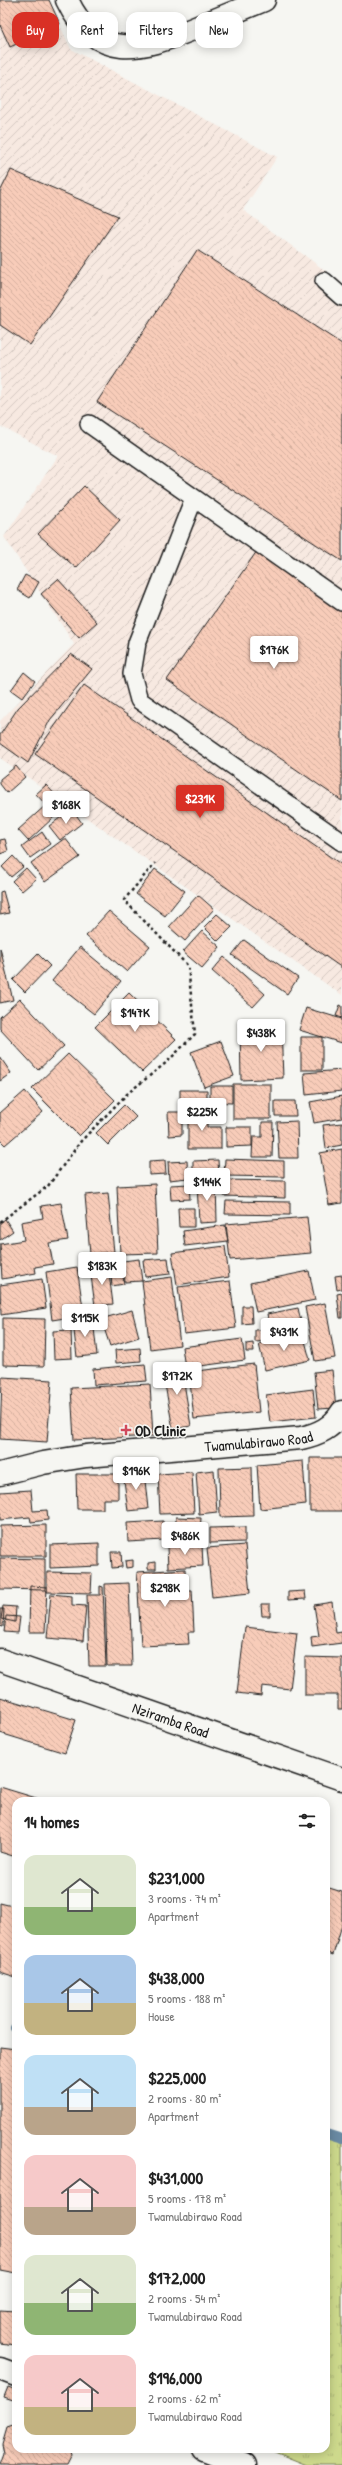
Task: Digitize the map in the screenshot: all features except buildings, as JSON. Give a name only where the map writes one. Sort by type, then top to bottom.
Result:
[{"type":"street","points":[[67,0],[73,13],[95,36],[107,44],[122,47],[155,44],[264,0]]},
{"type":"street","name":"Twamulabirawo Road","points":[[0,1474],[43,1463],[86,1456],[301,1438],[324,1430],[336,1423],[342,1412]]},
{"type":"street","name":"Nziramba Road","points":[[0,1660],[342,1779]]},
{"type":"street","points":[[0,2369],[12,2374]]},
{"type":"street","points":[[214,2453],[245,2465]]},
{"type":"lane","points":[[324,281],[342,297]]},
{"type":"lane","points":[[89,424],[342,602]]},
{"type":"lane","points":[[194,498],[137,643],[132,674],[140,700],[342,842]]},
{"type":"path","points":[[0,1222],[48,1186],[81,1141],[128,1093],[167,1062],[195,1034],[188,966],[124,900],[155,863]]},
{"type":"shaded area","points":[[0,0],[48,0],[54,12],[12,12],[12,48],[59,48],[59,23],[67,40],[67,48],[71,48],[277,157],[243,210],[342,283],[342,995],[0,758],[0,721],[74,644],[4,537],[58,456],[0,426]]},
{"type":"green space","points":[[330,2138],[342,2143],[342,2465],[307,2465],[277,2453],[330,2453]]},
{"type":"waterway","points":[[330,2135],[342,2139]]},
{"type":"place","name":"OD Clinic","points":[[126,1430]]}]
